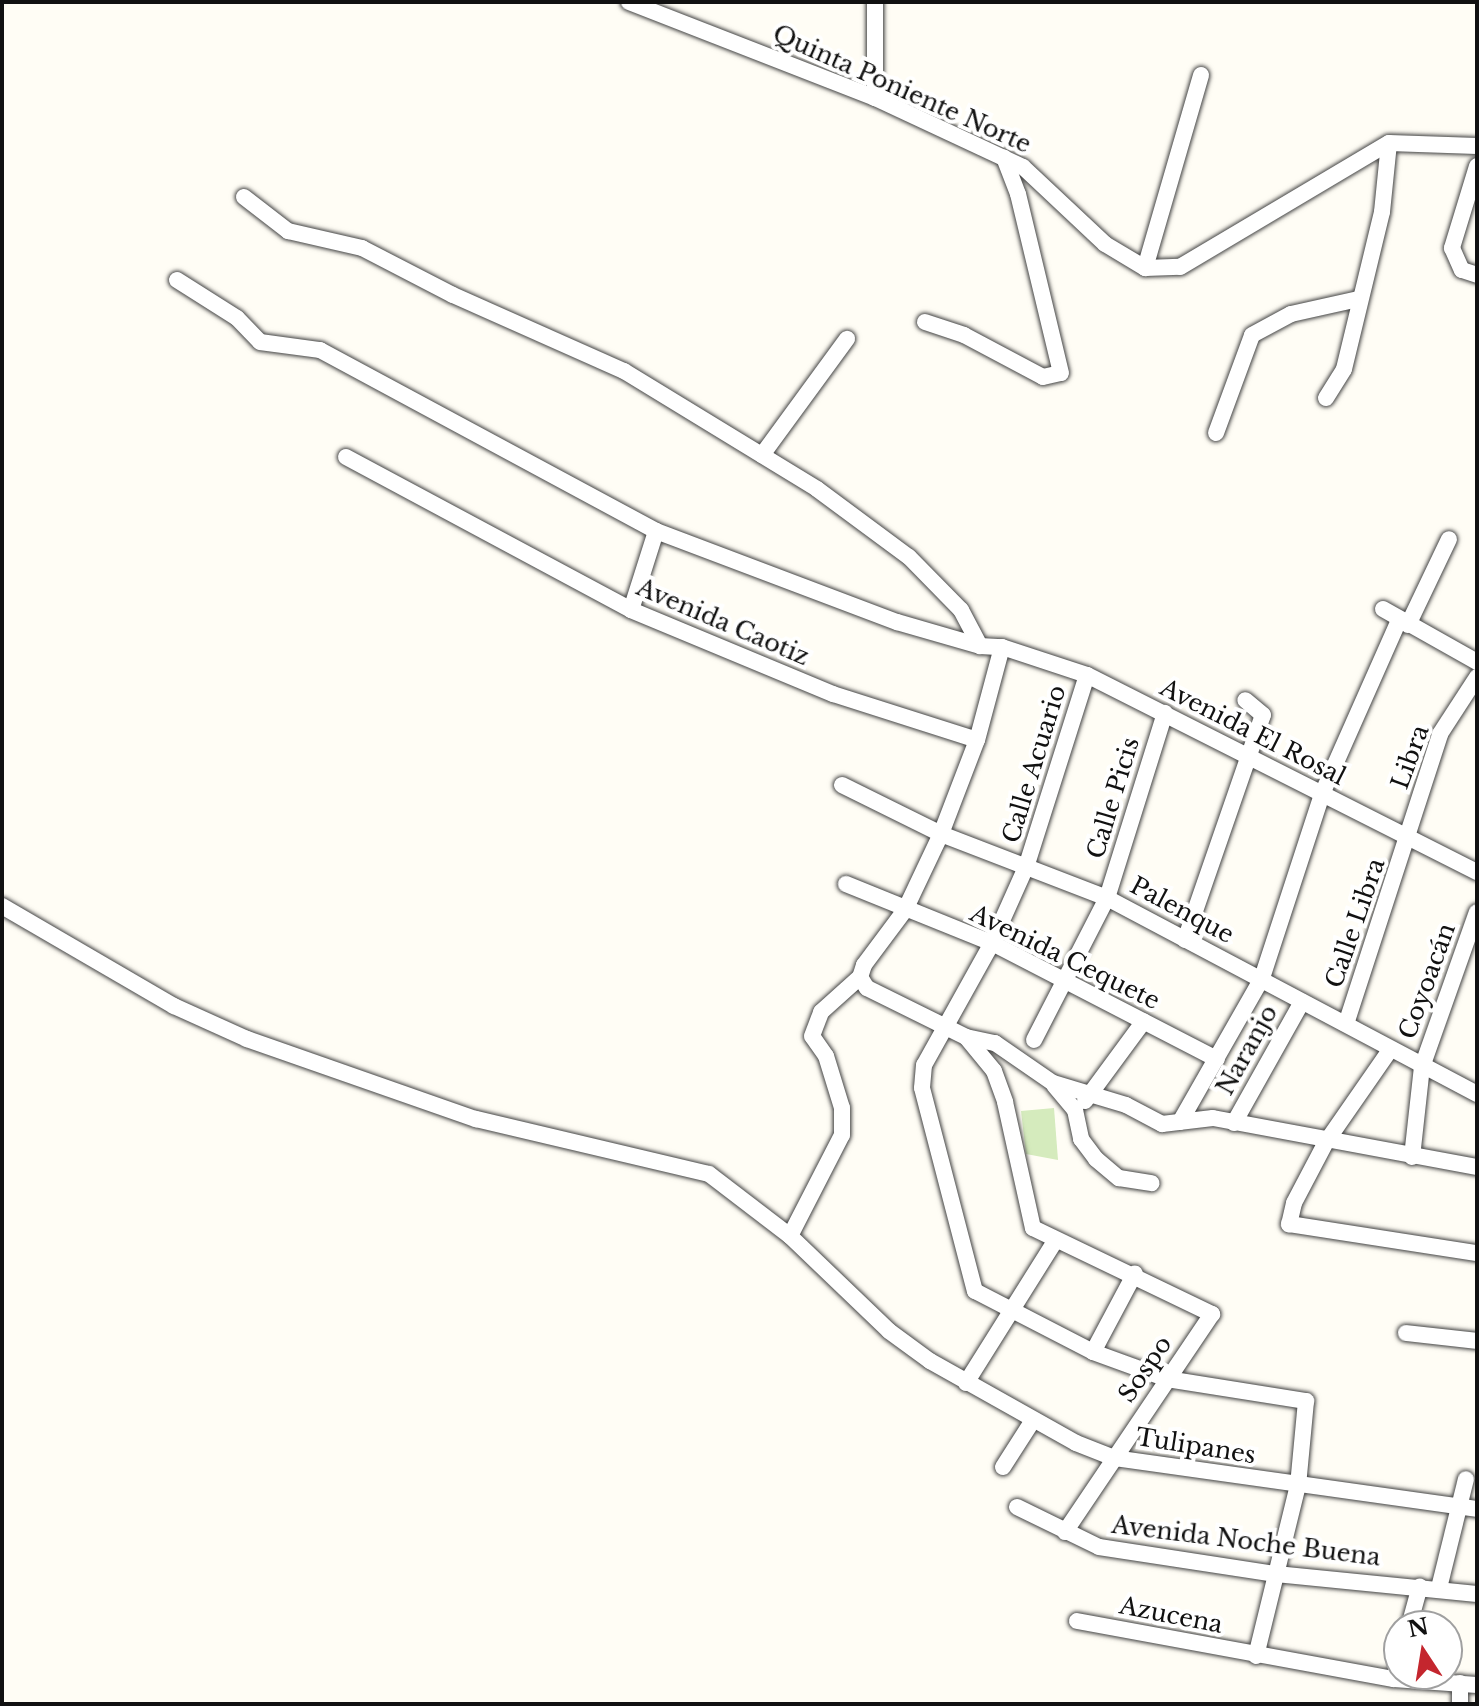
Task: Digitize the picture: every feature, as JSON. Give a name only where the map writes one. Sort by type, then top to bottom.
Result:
[{"type":"street","name":"Quinta Poniente Norte","points":[[629,2],[875,98],[1004,158],[1052,190],[1105,244],[1145,268]]},
{"type":"street","points":[[875,2],[875,98]]},
{"type":"street","points":[[1201,75],[1145,268],[1180,267],[1389,143],[1477,146]]},
{"type":"street","points":[[1326,398],[1344,369],[1358,299],[1382,212],[1389,143]]},
{"type":"street","points":[[925,322],[964,335],[1043,377],[1061,373],[1018,194],[1004,158]]},
{"type":"street","points":[[1477,166],[1452,248],[1462,270],[1477,275]]},
{"type":"street","points":[[244,197],[288,231],[362,248],[453,295],[624,371],[762,455],[909,557],[961,610],[980,646]]},
{"type":"street","name":"Avenida El Rosal","points":[[177,280],[237,318],[260,342],[320,350],[656,531],[788,585],[980,646],[1002,647],[1087,675],[1477,872]]},
{"type":"street","points":[[1216,433],[1252,335],[1291,314],[1358,299]]},
{"type":"street","points":[[762,455],[847,339]]},
{"type":"street","name":"Avenida Caotiz","points":[[346,457],[631,610],[833,694],[977,740]]},
{"type":"street","points":[[631,610],[656,531]]},
{"type":"street","points":[[1180,1122],[1262,978],[1322,794],[1404,622],[1449,539]]},
{"type":"street","points":[[1383,609],[1477,662]]},
{"type":"street","points":[[790,1236],[842,1135],[842,1108],[826,1056],[812,1036],[821,1012],[864,982],[905,910],[941,834],[977,740],[1002,647]]},
{"type":"street","name":"Calle Acuario","points":[[1087,675],[1026,867],[992,943],[924,1065],[922,1088],[969,1284],[1013,1313],[1093,1352],[1167,1379],[1306,1401],[1298,1485]]},
{"type":"street","name":"Libra","points":[[1409,837],[1440,734],[1467,699],[1477,677]]},
{"type":"street","points":[[1185,940],[1263,710],[1245,700]]},
{"type":"street","name":"Calle Picis","points":[[1034,1040],[1107,898],[1165,713]]},
{"type":"street","name":"Palenque","points":[[842,785],[941,834],[1107,898],[1477,1094]]},
{"type":"street","name":"Calle Libra","points":[[1346,1024],[1409,837]]},
{"type":"street","name":"Avenida Cequete","points":[[846,884],[992,943],[1217,1059]]},
{"type":"street","name":"Tulipanes","points":[[2,906],[174,1006],[247,1039],[476,1119],[709,1174],[790,1236],[889,1331],[930,1361],[1033,1420],[1114,1458],[1477,1509]]},
{"type":"street","name":"Coyoacán","points":[[1412,1157],[1422,1067],[1477,912]]},
{"type":"street","points":[[864,982],[966,1037],[995,1043],[1053,1083],[1126,1105],[1162,1124],[1198,1117],[1477,1167]]},
{"type":"street","name":"Naranjo","points":[[1234,1123],[1302,1002]]},
{"type":"street","points":[[1075,1110],[1091,1096],[1144,1021]]},
{"type":"street","points":[[966,1037],[994,1071],[1005,1102],[1027,1217],[1033,1228],[1055,1241],[1135,1273],[1093,1352]]},
{"type":"street","points":[[1390,1050],[1326,1142],[1287,1219],[1292,1228],[1477,1253]]},
{"type":"street","points":[[1053,1083],[1075,1110],[1081,1139],[1096,1159],[1119,1178],[1152,1183]]},
{"type":"street","points":[[966,1383],[1013,1313],[1055,1241]]},
{"type":"street","name":"Sospo","points":[[1065,1532],[1212,1314],[1135,1273]]},
{"type":"street","points":[[1406,1333],[1477,1341]]},
{"type":"street","points":[[1003,1467],[1033,1420]]},
{"type":"street","points":[[1439,1588],[1466,1479]]},
{"type":"street","points":[[1256,1656],[1298,1485]]},
{"type":"street","name":"Avenida Noche Buena","points":[[1017,1507],[1099,1547],[1276,1574],[1477,1594]]},
{"type":"street","points":[[1413,1610],[1420,1586]]},
{"type":"street","name":"Azucena","points":[[1077,1621],[1383,1677]]},
{"type":"street","points":[[1460,1704],[1468,1684]]},
{"type":"green space","points":[[1054,1108],[1058,1160],[1026,1154],[1021,1111]]}]
